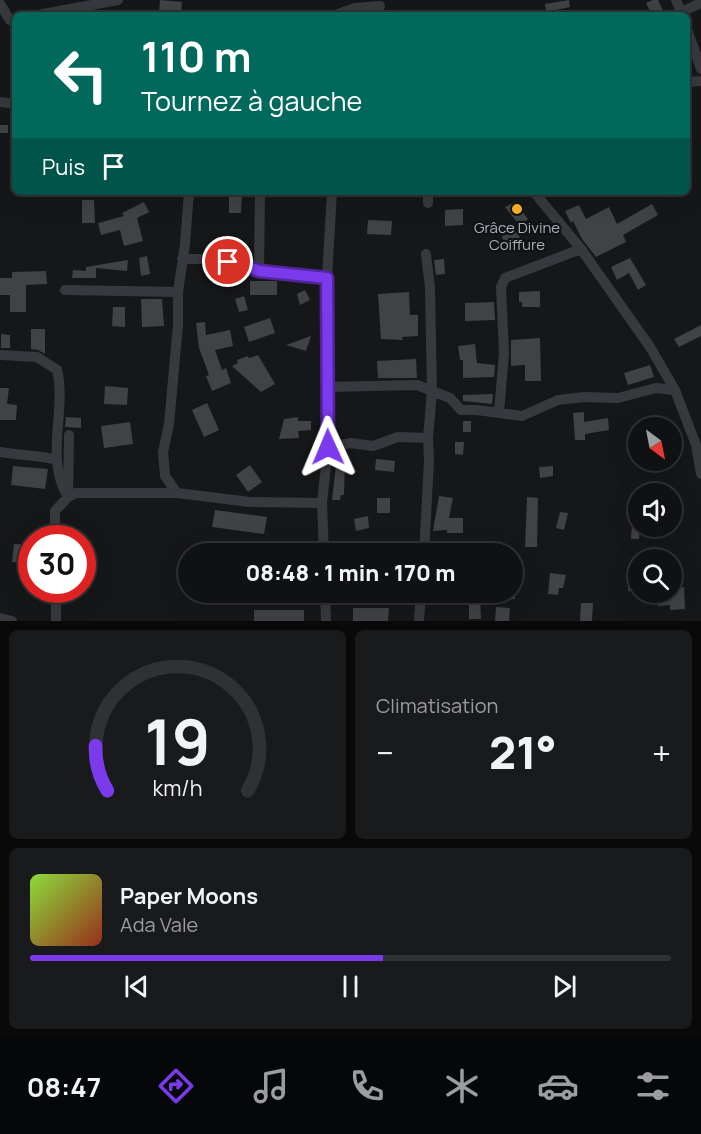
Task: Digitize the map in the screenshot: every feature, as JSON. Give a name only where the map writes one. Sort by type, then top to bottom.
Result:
[{"type":"street","points":[[54,12],[118,0]]},
{"type":"street","points":[[344,12],[377,3]]},
{"type":"street","points":[[685,12],[701,3]]},
{"type":"street","points":[[0,4],[8,20]]},
{"type":"street","points":[[690,37],[700,64]]},
{"type":"street","points":[[177,493],[165,476],[163,452],[169,424],[178,325],[178,292],[189,195]]},
{"type":"street","points":[[259,271],[260,195]]},
{"type":"street","points":[[324,543],[322,503],[328,447],[327,278],[332,195]]},
{"type":"street","points":[[536,195],[581,249],[650,347],[675,390],[698,444],[701,474]]},
{"type":"street","points":[[499,412],[504,352],[501,287],[505,278],[510,274],[581,249]]},
{"type":"street","points":[[425,543],[432,391],[430,288],[426,254]]},
{"type":"street","points":[[182,259],[212,259],[244,265],[259,271],[327,278]]},
{"type":"street","points":[[65,290],[178,292]]},
{"type":"street","points":[[0,355],[37,357],[57,370],[61,386],[57,460],[61,486],[68,497]]},
{"type":"street","points":[[327,387],[417,385],[450,399],[461,410],[522,416],[558,400],[584,397],[618,398],[656,388],[675,390]]},
{"type":"street","points":[[68,497],[69,435]]},
{"type":"street","points":[[328,447],[351,443],[373,446],[398,437],[428,438]]},
{"type":"street","points":[[0,452],[38,455],[57,460]]},
{"type":"street","points":[[55,525],[55,511],[68,497],[76,493],[177,493],[250,502],[322,503]]},
{"type":"street","points":[[56,603],[56,621]]},
{"type":"street","points":[[325,603],[326,621]]},
{"type":"street","points":[[419,621],[420,603]]},
{"type":"street","points":[[0,618],[12,621]]},
{"type":"building","points":[[160,0],[182,2],[181,12],[159,12]]},
{"type":"building","points":[[569,0],[570,7],[546,12],[545,4]]},
{"type":"building","points":[[658,0],[664,12],[650,12],[646,3]]},
{"type":"building","points":[[0,125],[8,125],[8,133],[0,133]]},
{"type":"building","points":[[229,195],[242,195],[241,213],[229,213]]},
{"type":"building","points":[[82,200],[94,200],[95,223],[82,223]]},
{"type":"building","points":[[144,202],[149,212],[137,218],[143,241],[124,246],[120,230],[101,235],[98,223],[124,216],[122,213]]},
{"type":"building","points":[[515,202],[528,219],[520,226],[505,207]]},
{"type":"building","points":[[652,204],[658,215],[623,235],[626,242],[596,257],[565,211],[579,205],[586,219],[609,207],[617,224]]},
{"type":"building","points":[[463,209],[463,225],[445,226],[445,210]]},
{"type":"building","points":[[368,220],[392,221],[391,235],[367,234]]},
{"type":"building","points":[[518,232],[522,245],[506,250],[502,236]]},
{"type":"building","points":[[147,256],[150,274],[141,276],[139,258]]},
{"type":"building","points":[[630,258],[646,285],[638,290],[629,273],[617,280],[611,267]]},
{"type":"building","points":[[444,259],[445,274],[436,275],[434,260]]},
{"type":"building","points":[[128,260],[127,271],[96,268],[96,278],[72,278],[73,270],[86,271],[86,267]]},
{"type":"building","points":[[46,271],[47,284],[26,285],[26,312],[10,312],[10,295],[0,295],[0,278],[12,278],[12,272]]},
{"type":"building","points":[[250,281],[277,281],[277,295],[250,295]]},
{"type":"building","points":[[305,290],[310,300],[300,305],[297,294]]},
{"type":"building","points":[[540,291],[540,307],[522,307],[522,302],[519,302],[519,292]]},
{"type":"building","points":[[409,292],[410,315],[418,315],[418,336],[402,337],[403,340],[381,339],[378,294]]},
{"type":"building","points":[[244,296],[248,310],[239,312],[235,299]]},
{"type":"building","points":[[141,299],[162,299],[164,326],[142,327]]},
{"type":"building","points":[[494,302],[495,320],[465,321],[465,303]]},
{"type":"building","points":[[113,307],[125,307],[125,327],[112,326]]},
{"type":"building","points":[[270,318],[275,333],[249,342],[244,327]]},
{"type":"building","points":[[205,322],[206,335],[230,330],[233,346],[215,350],[222,370],[226,368],[231,383],[212,391],[199,348],[196,323]]},
{"type":"building","points":[[701,325],[701,336],[679,347],[674,339]]},
{"type":"building","points":[[31,329],[45,329],[45,354],[31,349]]},
{"type":"building","points":[[1,334],[10,335],[10,348],[1,348]]},
{"type":"building","points":[[311,336],[306,351],[286,345]]},
{"type":"building","points":[[540,338],[541,381],[525,381],[525,365],[511,366],[511,340]]},
{"type":"building","points":[[475,344],[477,363],[495,365],[494,377],[463,378],[463,360],[460,360],[458,346]]},
{"type":"building","points":[[258,355],[275,384],[261,392],[232,366],[238,363],[237,360]]},
{"type":"building","points":[[416,359],[417,378],[378,378],[377,361]]},
{"type":"building","points":[[650,365],[654,377],[628,385],[624,373]]},
{"type":"building","points":[[105,386],[128,388],[127,405],[104,404]]},
{"type":"building","points":[[0,388],[9,388],[7,404],[17,405],[16,420],[0,420]]},
{"type":"building","points":[[493,394],[492,404],[463,401],[463,395]]},
{"type":"building","points":[[207,403],[219,430],[204,437],[192,410]]},
{"type":"building","points":[[584,412],[584,422],[608,418],[609,430],[585,434],[585,440],[575,440],[573,413]]},
{"type":"building","points":[[66,417],[81,418],[81,428],[65,427]]},
{"type":"building","points":[[298,417],[298,421],[311,421],[311,430],[298,431],[299,438],[279,439],[284,419]]},
{"type":"building","points":[[463,421],[471,421],[471,432],[463,432]]},
{"type":"building","points":[[130,422],[133,444],[104,448],[101,426]]},
{"type":"building","points":[[455,442],[464,442],[463,455],[455,454]]},
{"type":"building","points":[[337,457],[345,458],[344,495],[341,495],[340,500],[332,500]]},
{"type":"building","points":[[376,459],[395,461],[394,472],[375,470]]},
{"type":"building","points":[[250,465],[262,482],[248,492],[236,475]]},
{"type":"building","points":[[13,466],[48,469],[45,489],[11,485]]},
{"type":"building","points":[[553,466],[553,476],[540,478],[539,467]]},
{"type":"building","points":[[439,496],[453,498],[449,518],[463,518],[463,533],[447,533],[447,530],[433,531]]},
{"type":"building","points":[[527,497],[538,498],[537,547],[525,547]]},
{"type":"building","points":[[377,498],[390,498],[390,513],[377,513]]},
{"type":"building","points":[[215,510],[267,517],[264,534],[212,527]]},
{"type":"building","points":[[560,512],[568,513],[564,530],[556,528]]},
{"type":"building","points":[[368,516],[369,528],[356,531],[354,519]]},
{"type":"building","points":[[14,544],[18,544],[18,562],[12,562]]},
{"type":"building","points":[[550,573],[566,575],[563,588],[559,588],[558,595],[548,594]]},
{"type":"building","points":[[682,587],[684,587],[685,609],[670,610],[670,605],[658,606],[658,603],[682,603]]},
{"type":"building","points":[[469,603],[480,603],[481,619],[469,619]]},
{"type":"building","points":[[581,603],[593,603],[592,621],[580,621]]},
{"type":"building","points":[[496,607],[510,608],[509,621],[495,621]]},
{"type":"building","points":[[353,608],[389,608],[388,621],[353,621]]},
{"type":"building","points":[[254,610],[304,610],[304,621],[254,621]]},
{"type":"place","name":"Grâce Divine Coiffure","points":[[517,209]]},
{"type":"route","points":[[228,262],[281,275],[327,278],[328,447]]}]
